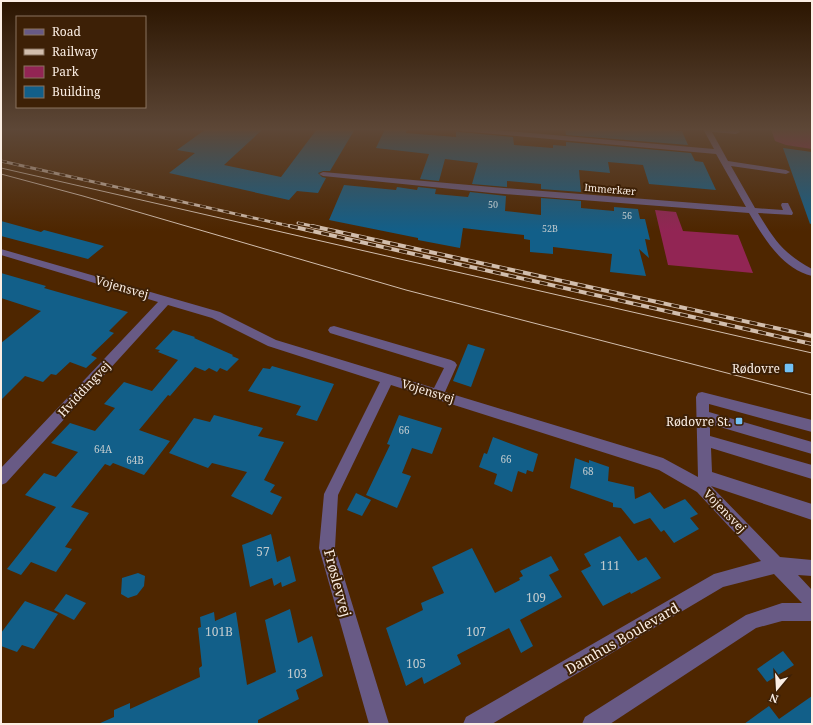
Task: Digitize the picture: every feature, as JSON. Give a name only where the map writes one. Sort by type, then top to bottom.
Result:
[{"type":"street","points":[[725,163],[786,172]]},
{"type":"street","points":[[725,163],[769,239],[780,252],[794,263],[812,273]]},
{"type":"street","name":"Immerkær","points":[[323,174],[492,190],[789,213],[785,205]]},
{"type":"street","name":"Vojensvej","points":[[1,252],[216,315],[272,343],[647,459],[703,482],[776,565],[812,602]]},
{"type":"street","name":"Hviddingvej","points":[[1,478],[166,300]]},
{"type":"street","points":[[334,330],[451,365],[438,394]]},
{"type":"street","name":"Frøslevvej","points":[[379,724],[327,548],[331,494],[388,379]]},
{"type":"street","points":[[812,426],[702,396],[704,440],[703,482],[812,512]]},
{"type":"street","points":[[703,416],[812,448]]},
{"type":"street","points":[[704,440],[812,472]]},
{"type":"street","name":"Damhus Boulevard","points":[[473,724],[720,580],[776,565],[812,568]]},
{"type":"street","points":[[592,724],[752,621],[782,612],[812,612]]},
{"type":"green space","points":[[655,210],[676,212],[683,231],[738,235],[753,273],[668,265]]},
{"type":"building","points":[[182,163],[226,163],[224,165],[281,177],[292,163],[335,163],[330,171],[318,173],[322,177],[326,178],[318,193],[297,191],[289,200],[169,173]]},
{"type":"building","points":[[426,163],[444,163],[439,181],[420,179]]},
{"type":"building","points":[[477,163],[608,163],[610,173],[579,170],[581,192],[541,189],[541,184],[507,181],[507,187],[472,184],[478,163]]},
{"type":"building","points":[[618,163],[703,163],[716,190],[649,184],[643,165]]},
{"type":"building","points":[[788,163],[812,163],[812,223],[810,224]]},
{"type":"building","points":[[344,185],[396,190],[397,187],[417,190],[418,187],[436,189],[435,194],[468,197],[470,192],[506,196],[505,211],[541,215],[541,198],[581,201],[581,208],[614,211],[614,207],[638,209],[640,219],[645,219],[650,240],[645,239],[649,258],[639,249],[646,276],[610,272],[612,254],[553,247],[553,254],[530,252],[530,240],[524,239],[524,235],[463,228],[460,248],[329,220]]},
{"type":"building","points":[[1,221],[41,232],[44,230],[104,246],[88,259],[1,236]]},
{"type":"building","points":[[1,273],[46,286],[44,288],[128,312],[109,331],[114,333],[91,355],[97,358],[86,368],[70,362],[56,375],[51,374],[43,382],[25,376],[1,400],[1,343],[41,311],[1,298]]},
{"type":"building","points":[[173,330],[195,337],[194,338],[239,359],[227,371],[220,368],[217,372],[209,368],[205,371],[195,367],[170,396],[168,395],[139,430],[170,441],[144,475],[113,463],[110,466],[105,464],[71,507],[89,513],[65,547],[72,549],[56,572],[31,562],[21,575],[7,569],[56,507],[25,495],[44,473],[56,477],[78,452],[51,443],[70,423],[95,431],[115,408],[104,404],[124,382],[152,391],[178,360],[158,352],[160,350],[155,349]]},
{"type":"building","points":[[468,344],[485,349],[471,387],[453,381]]},
{"type":"building","points":[[272,366],[334,384],[317,421],[296,415],[301,406],[248,391],[263,368],[270,369]]},
{"type":"building","points":[[214,415],[263,428],[258,436],[284,442],[264,480],[275,485],[270,492],[282,497],[272,515],[231,496],[247,472],[212,463],[208,468],[169,453],[194,418],[210,422]]},
{"type":"building","points":[[399,415],[442,428],[432,454],[412,448],[402,473],[411,476],[397,508],[366,495],[390,445],[387,444]]},
{"type":"building","points":[[493,437],[538,454],[533,472],[527,470],[526,474],[518,471],[512,492],[494,484],[497,474],[479,467],[484,453],[487,454]]},
{"type":"building","points":[[575,458],[589,463],[589,460],[609,467],[608,481],[634,487],[635,499],[650,492],[664,509],[685,499],[698,514],[690,518],[699,529],[674,543],[664,530],[661,532],[650,518],[634,524],[621,508],[613,507],[613,503],[570,488]]},
{"type":"building","points":[[356,493],[371,500],[362,516],[347,510]]},
{"type":"building","points":[[271,534],[277,562],[290,556],[296,581],[282,587],[281,582],[274,586],[272,578],[250,587],[242,545]]},
{"type":"building","points":[[620,536],[638,561],[646,557],[661,578],[631,594],[630,592],[603,606],[581,571],[591,566],[584,554]]},
{"type":"building","points":[[472,548],[495,593],[520,580],[519,578],[523,576],[520,571],[551,556],[559,570],[549,575],[562,597],[520,620],[533,646],[521,653],[509,628],[457,655],[461,664],[424,684],[422,677],[406,686],[386,628],[423,610],[421,603],[444,593],[432,567]]},
{"type":"building","points":[[138,573],[145,576],[144,586],[137,595],[128,598],[121,594],[122,578]]},
{"type":"building","points":[[66,594],[86,603],[74,620],[54,610]]},
{"type":"building","points":[[25,601],[58,614],[34,649],[22,645],[17,652],[1,646],[1,633]]},
{"type":"building","points":[[290,609],[298,643],[312,636],[323,676],[296,690],[299,699],[258,720],[258,724],[98,724],[114,717],[114,710],[130,703],[130,709],[200,677],[199,668],[202,666],[198,628],[201,627],[200,617],[214,612],[215,621],[236,612],[247,685],[276,672],[265,620]]},
{"type":"building","points":[[783,651],[794,665],[767,682],[757,669]]},
{"type":"building","points":[[812,696],[812,724],[744,724],[769,706],[779,719]]},
{"type":"tram line","points":[[1,168],[812,353]]},
{"type":"tram line","points":[[1,174],[83,196],[406,290],[812,395]]},
{"type":"railway","points":[[9,163],[294,227]]},
{"type":"railway","points":[[298,223],[317,227]]},
{"type":"railway","points":[[290,226],[812,344]]},
{"type":"railway","points":[[312,226],[812,336]]},
{"type":"place","name":"Rødovre","points":[[789,368]]},
{"type":"place","name":"Rødovre St.","points":[[739,421]]}]
